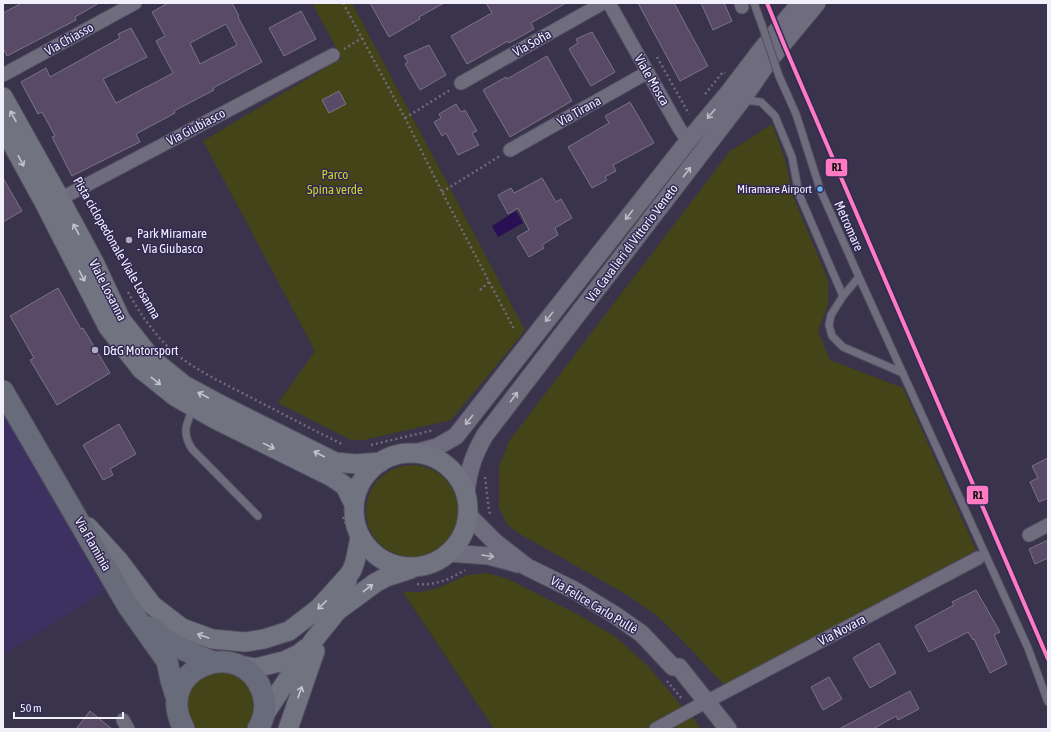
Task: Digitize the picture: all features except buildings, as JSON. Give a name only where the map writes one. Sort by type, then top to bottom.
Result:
[{"type":"main road","name":"Viale Losanna","points":[[3,97],[94,262],[121,320],[152,359],[184,385],[335,462],[356,464],[381,462]]},
{"type":"main road","name":"Viale Losanna","points":[[3,127],[108,327],[140,369],[176,397],[215,419],[332,477],[345,486],[348,508]]},
{"type":"main road","name":"Via Flaminia","points":[[3,391],[128,606],[167,661],[177,699],[178,727]]},
{"type":"main road","name":"Via Cavalieri di Vittorio Veneto","points":[[415,453],[437,459],[455,473],[466,492],[469,516],[463,536],[457,546],[417,575],[410,568],[381,559],[354,535],[356,526],[354,515],[348,508],[360,484],[373,468],[381,462],[398,455],[415,453]]},
{"type":"main road","points":[[72,509],[119,561],[152,605],[182,628],[212,639],[245,642],[264,639],[289,631],[319,608],[348,576],[355,562],[354,535]]},
{"type":"main road","points":[[260,724],[313,641],[337,611],[370,586],[386,577],[417,575]]},
{"type":"main road","points":[[337,611],[348,576]]},
{"type":"main road","points":[[128,606],[163,638],[184,650],[213,662]]},
{"type":"main road","points":[[288,729],[325,626]]},
{"type":"main road","points":[[177,699],[182,685],[192,672],[198,668],[213,662],[230,663],[255,668],[284,661],[299,654],[313,641]]},
{"type":"main road","points":[[238,665],[246,669],[262,689],[265,706],[260,724]]},
{"type":"street","name":"Via Chiasso","points":[[3,75],[135,3]]},
{"type":"street","name":"Via Sofia","points":[[461,83],[604,3]]},
{"type":"street","name":"Viale Mosca","points":[[609,3],[684,134],[701,154]]},
{"type":"street","name":"Via Cavalieri di Vittorio Veneto","points":[[466,492],[468,476],[473,459],[485,435],[701,154],[761,50],[800,3]]},
{"type":"street","name":"Via Cavalieri di Vittorio Veneto","points":[[415,453],[437,446],[456,436],[684,134],[735,96],[768,62],[817,3]]},
{"type":"street","name":"Via Giubiasco","points":[[60,199],[333,55]]},
{"type":"street","name":"Via Tirana","points":[[510,150],[648,72]]},
{"type":"street","name":"Via Felice Carlo Pullè","points":[[469,516],[495,542],[527,567]]},
{"type":"street","points":[[1029,534],[1048,525]]},
{"type":"street","name":"Via Felice Carlo Pullè","points":[[449,553],[489,556],[527,567],[574,590],[615,615],[642,634],[669,673],[679,667],[698,706],[716,729]]},
{"type":"street","name":"Via Novara","points":[[656,729],[978,558]]},
{"type":"street","name":"Via Felice Carlo Pullè","points":[[698,706],[728,729]]},
{"type":"lane","name":"Metromare","points":[[745,4],[762,28],[779,76],[796,114],[820,189],[1028,648],[1048,702]]},
{"type":"lane","points":[[735,96],[761,102],[775,116],[792,157],[799,194],[843,296]]},
{"type":"lane","points":[[859,277],[843,296],[831,316],[829,325],[832,336],[843,347],[903,373]]},
{"type":"lane","points":[[192,406],[191,414],[186,425],[186,434],[192,449],[258,516]]},
{"type":"path","points":[[343,3],[405,118],[442,192],[514,328]]},
{"type":"path","points":[[333,55],[362,38]]},
{"type":"path","points":[[705,94],[723,72],[726,75]]},
{"type":"path","points":[[405,118],[461,83]]},
{"type":"path","points":[[684,134],[692,110]]},
{"type":"path","points":[[442,192],[510,150]]},
{"type":"path","points":[[480,290],[489,282]]},
{"type":"path","name":"Pista ciclopedonale Viale Losanna","points":[[125,288],[136,307],[156,334],[170,349],[187,361],[208,375],[338,442],[350,446]]},
{"type":"path","points":[[369,445],[438,429]]},
{"type":"path","points":[[348,508],[347,528],[354,535]]},
{"type":"path","points":[[417,575],[423,585],[432,584],[454,576],[465,569],[471,569]]},
{"type":"path","points":[[669,673],[698,706]]},
{"type":"shaded area","points":[[516,211],[523,223],[498,237],[492,226]]},
{"type":"shaded area","points":[[3,413],[105,590],[3,656]]},
{"type":"green space","name":"Parco Spina verde","points":[[312,3],[352,3],[525,330],[451,420],[364,440],[351,440],[278,403],[315,351],[203,141],[342,58]]},
{"type":"green space","points":[[772,124],[785,159],[793,196],[828,280],[828,305],[818,331],[830,360],[903,388],[976,550],[724,685],[681,639],[656,615],[627,595],[518,533],[507,524],[499,508],[499,467],[509,441],[730,151]]},
{"type":"green space","points":[[412,465],[430,468],[445,478],[455,493],[458,511],[455,529],[445,544],[430,554],[412,557],[394,554],[379,544],[369,529],[366,511],[369,493],[379,478],[394,468]]},
{"type":"green space","points":[[486,573],[506,578],[577,614],[616,637],[648,666],[684,709],[645,729],[494,729],[403,592],[422,592],[441,587],[467,575]]},
{"type":"green space","points":[[219,672],[230,674],[239,679],[247,684],[252,692],[254,710],[245,729],[196,729],[191,720],[187,701],[194,686],[200,680]]},
{"type":"green space","points":[[692,717],[701,729],[669,729]]},
{"type":"transit line","name":"R1","points":[[767,3],[1048,659]]},
{"type":"place","name":"Miramare Airport","points":[[820,189]]},
{"type":"place","name":"Park Miramare - Via Giubasco","points":[[129,240]]},
{"type":"place","name":"D&G Motorsport","points":[[95,350]]}]
